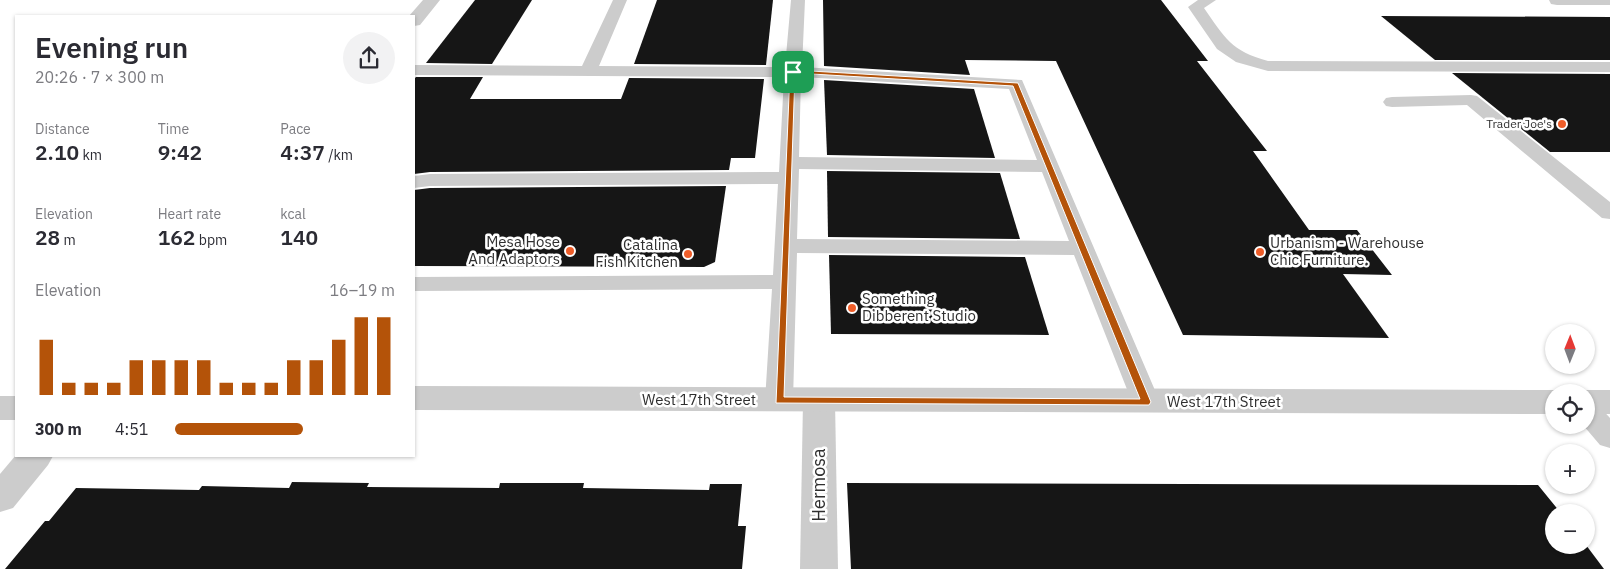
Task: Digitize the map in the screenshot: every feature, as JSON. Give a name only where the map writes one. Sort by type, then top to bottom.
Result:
[{"type":"street","points":[[415,20],[432,0]]},
{"type":"street","points":[[1557,0],[1610,0]]},
{"type":"street","name":"West 17th Street","points":[[415,398],[779,401],[1545,402]]},
{"type":"street","name":"Hermosa","points":[[818,569],[819,400]]},
{"type":"street","points":[[1595,402],[1610,402]]},
{"type":"street","points":[[0,408],[15,408]]},
{"type":"street","points":[[0,498],[35,457]]},
{"type":"lane","points":[[588,71],[620,0]]},
{"type":"lane","points":[[779,401],[793,72],[798,0]]},
{"type":"lane","points":[[1209,0],[1195,8],[1223,46],[1242,59],[1268,66],[1610,67]]},
{"type":"lane","points":[[415,70],[793,72],[1016,84],[1146,402]]},
{"type":"lane","points":[[1392,102],[1471,100],[1610,213]]},
{"type":"lane","points":[[415,182],[789,171],[1049,166]]},
{"type":"lane","points":[[786,246],[1083,248]]},
{"type":"lane","points":[[415,284],[784,282]]},
{"type":"lane","points":[[1595,420],[1610,437]]},
{"type":"building","points":[[475,0],[532,0],[492,64],[426,63]]},
{"type":"building","points":[[657,0],[773,0],[766,65],[634,64]]},
{"type":"building","points":[[823,0],[1161,0],[1208,61],[1197,61],[1267,151],[1253,151],[1309,230],[1357,230],[1392,275],[1343,274],[1389,338],[1183,335],[1056,61],[965,60],[970,75],[824,66]]},
{"type":"building","points":[[1381,16],[1610,17],[1610,60],[1435,60]]},
{"type":"building","name":"Trader Joe's","points":[[1452,73],[1610,74],[1610,152],[1550,152]]},
{"type":"building","points":[[483,77],[470,99],[621,99],[629,78],[764,79],[755,158],[731,158],[729,170],[430,172],[415,174],[415,78]]},
{"type":"building","points":[[824,80],[974,89],[995,158],[827,155]]},
{"type":"building","points":[[827,171],[1000,173],[1020,239],[828,237]]},
{"type":"building","points":[[726,186],[715,262],[704,267],[415,266],[415,190],[430,188]]},
{"type":"building","points":[[829,255],[1025,257],[1049,335],[831,334]]},
{"type":"building","points":[[292,482],[369,483],[367,487],[499,488],[500,483],[584,483],[583,488],[709,490],[710,484],[742,484],[738,526],[746,526],[742,569],[5,569],[45,521],[49,521],[76,488],[199,490],[202,486],[289,488]]},
{"type":"building","points":[[847,483],[1538,485],[1553,504],[1545,504],[1545,554],[1593,554],[1604,569],[851,569]]},
{"type":"place","name":"Trader Joe's","points":[[1562,124]]},
{"type":"place","name":"Mesa Hose And Adaptors","points":[[570,251]]},
{"type":"place","name":"Urbanism - Warehouse Chic Furniture.","points":[[1260,252]]},
{"type":"place","name":"Catalina Fish Kitchen","points":[[688,254]]},
{"type":"place","name":"Something Dibberent Studio","points":[[852,308]]},
{"type":"route","points":[[793,72],[1016,84],[1146,402],[779,401],[793,72]]}]
